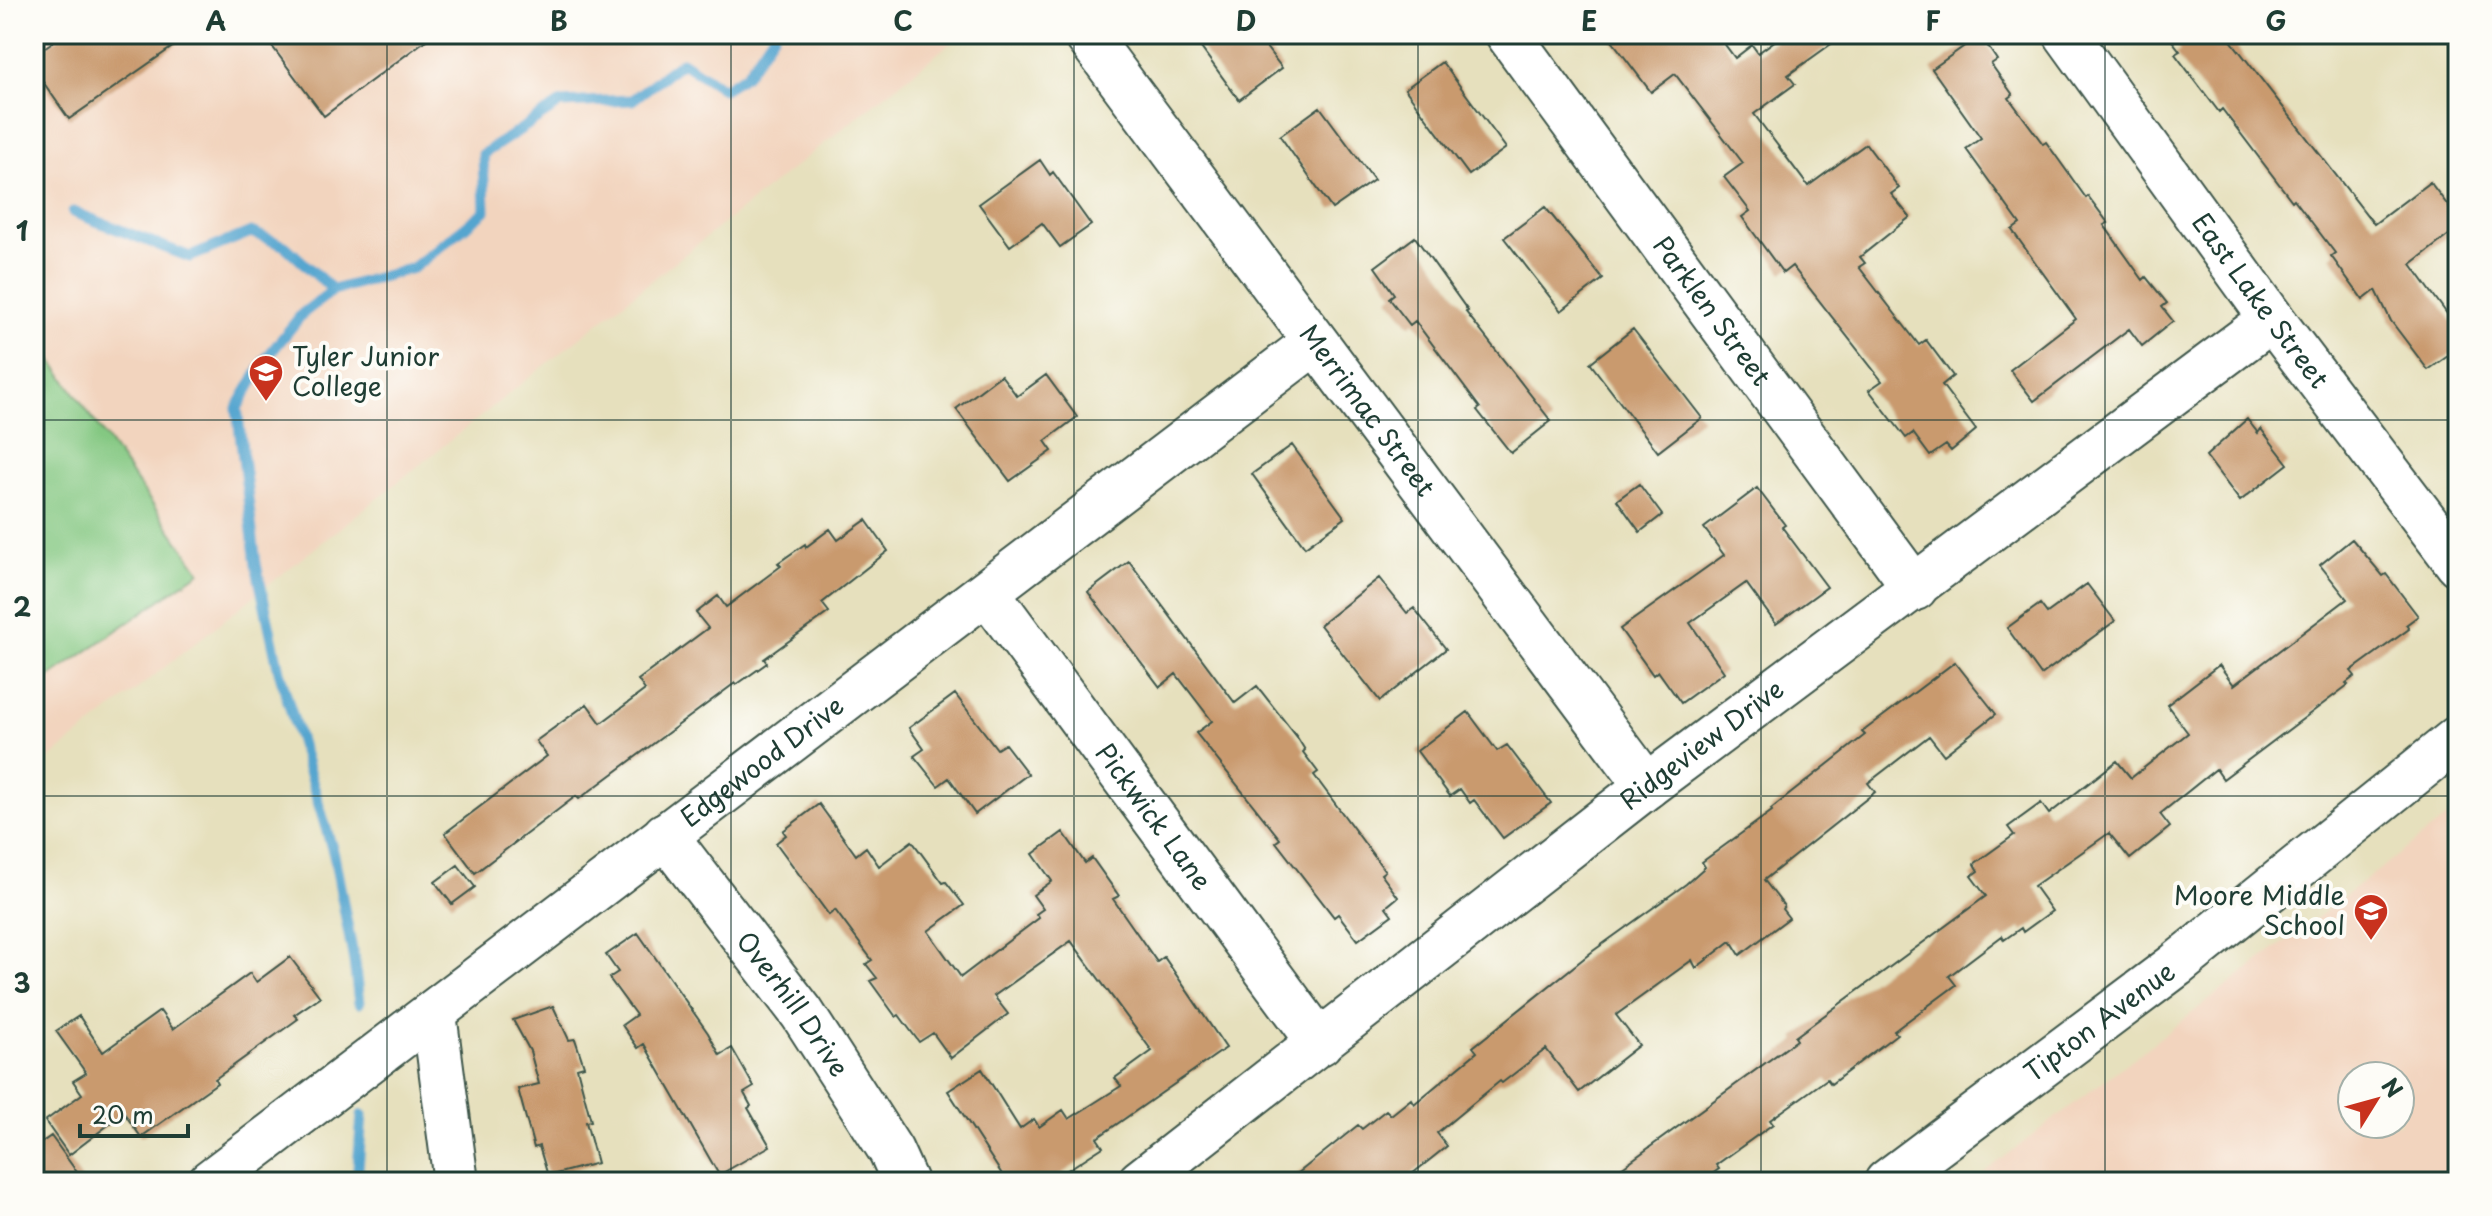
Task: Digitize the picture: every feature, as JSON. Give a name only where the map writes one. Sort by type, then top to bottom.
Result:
[{"type":"street","name":"Merrimac Street","points":[[1086,34],[1647,786]]},
{"type":"street","name":"Parklen Street","points":[[1508,34],[1915,588]]},
{"type":"street","name":"East Lake Street","points":[[2066,34],[2272,319],[2458,564]]},
{"type":"street","name":"Ridgeview Drive","points":[[1140,1182],[1647,786],[2272,319]]},
{"type":"street","name":"Edgewood Drive","points":[[210,1182],[1315,342]]},
{"type":"street","name":"Pickwick Lane","points":[[987,592],[1320,1043]]},
{"type":"street","name":"Tipton Avenue","points":[[1887,1182],[2176,965],[2458,738]]},
{"type":"street","name":"Overhill Drive","points":[[665,835],[802,1013],[891,1151],[905,1182]]},
{"type":"street","points":[[434,1014],[456,1182]]},
{"type":"shaded area","name":"Tyler Junior College","points":[[34,34],[962,34],[34,771]]},
{"type":"shaded area","name":"Moore Middle School","points":[[2458,809],[2458,1182],[1972,1182]]},
{"type":"green space","points":[[34,335],[200,572],[34,688]]},
{"type":"building","points":[[64,34],[191,34],[69,119],[34,69],[34,55]]},
{"type":"building","points":[[263,34],[434,34],[324,116]]},
{"type":"building","points":[[1191,34],[1256,34],[1282,68],[1239,100]]},
{"type":"building","points":[[1607,34],[1717,34],[1735,58],[1752,45],[1758,53],[1784,34],[1845,34],[1788,75],[1795,84],[1754,114],[1808,186],[1866,144],[1899,188],[1891,194],[1910,217],[1860,257],[1865,263],[1859,267],[1919,345],[1926,340],[1953,376],[1942,385],[1976,430],[1951,451],[1946,445],[1930,456],[1913,433],[1906,438],[1869,390],[1882,381],[1792,266],[1783,273],[1742,217],[1750,211],[1724,177],[1743,163],[1675,74],[1651,92]]},
{"type":"building","points":[[2167,34],[2226,34],[2374,224],[2430,182],[2458,219],[2458,228],[2411,264],[2458,329],[2458,349],[2428,370],[2391,321],[2376,290],[2363,300],[2331,256],[2335,253],[2294,199],[2292,201],[2222,109],[2219,112],[2175,54],[2180,51]]},
{"type":"building","points":[[1980,35],[1997,60],[1991,64],[2013,95],[2009,98],[2108,223],[2104,225],[2143,280],[2146,277],[2167,303],[2162,307],[2173,321],[2142,346],[2129,329],[2034,401],[2010,370],[2076,319],[2012,230],[2020,224],[1966,149],[1981,138],[1932,69]]},
{"type":"building","points":[[1442,62],[1506,148],[1469,175],[1405,89]]},
{"type":"building","points":[[1320,107],[1374,180],[1332,209],[1280,136]]},
{"type":"building","points":[[1040,160],[1050,175],[1053,172],[1091,225],[1060,247],[1042,223],[1010,246],[979,204]]},
{"type":"building","points":[[1545,207],[1603,279],[1561,311],[1504,238]]},
{"type":"building","points":[[1415,237],[1466,312],[1551,421],[1511,453],[1415,321],[1410,325],[1389,298],[1394,294],[1375,267]]},
{"type":"building","points":[[1633,329],[1702,418],[1658,452],[1590,363]]},
{"type":"building","points":[[1001,375],[1017,396],[1046,375],[1077,417],[1045,441],[1052,451],[1010,481],[956,409]]},
{"type":"building","points":[[2247,419],[2258,433],[2261,429],[2288,464],[2240,501],[2206,456]]},
{"type":"building","points":[[1292,445],[1345,518],[1305,547],[1252,474]]},
{"type":"building","points":[[1639,484],[1662,515],[1640,532],[1617,500]]},
{"type":"building","points":[[1757,488],[1827,587],[1776,624],[1746,583],[1690,623],[1724,672],[1681,703],[1658,671],[1653,675],[1620,629],[1724,555],[1704,528]]},
{"type":"building","points":[[866,520],[888,551],[822,603],[829,612],[764,659],[767,663],[735,683],[579,799],[576,796],[475,873],[445,833],[547,756],[536,741],[587,704],[601,723],[645,690],[638,680],[708,628],[696,613],[718,596],[726,607],[805,544],[806,547],[830,529],[838,540]]},
{"type":"building","points":[[2352,539],[2383,576],[2386,574],[2418,616],[2406,625],[2409,629],[2351,671],[2355,676],[2346,683],[2348,685],[2223,779],[2216,769],[2160,814],[2170,827],[2130,859],[2109,833],[2034,886],[2052,911],[2023,932],[2021,928],[2004,940],[2002,936],[1949,976],[1956,985],[1894,1031],[1897,1034],[1831,1084],[1827,1079],[1770,1120],[1773,1124],[1716,1165],[1719,1169],[1701,1182],[1602,1182],[1797,1040],[1795,1037],[1986,896],[1971,876],[1978,871],[1974,864],[2014,835],[2008,827],[2041,803],[2049,814],[2117,761],[2131,778],[2188,733],[2167,705],[2219,665],[2234,685],[2347,599],[2320,565]]},
{"type":"building","points":[[1129,561],[1235,703],[1257,686],[1297,737],[1305,750],[1303,752],[1318,772],[1314,775],[1385,871],[1381,874],[1398,897],[1386,907],[1392,915],[1358,940],[1338,914],[1334,917],[1276,842],[1280,839],[1196,733],[1212,721],[1176,674],[1160,687],[1088,592]]},
{"type":"building","points":[[1379,578],[1407,613],[1414,608],[1446,649],[1380,701],[1320,625]]},
{"type":"building","points":[[2087,584],[2115,621],[2041,675],[2007,628],[2040,604],[2047,613]]},
{"type":"building","points":[[1955,662],[1996,714],[1944,755],[1929,736],[1868,783],[1875,792],[1764,880],[1784,906],[1782,909],[1789,918],[1740,955],[1731,941],[1696,968],[1692,960],[1616,1015],[1639,1045],[1579,1092],[1546,1049],[1502,1083],[1500,1081],[1437,1133],[1447,1146],[1402,1182],[1287,1182],[1358,1125],[1362,1129],[1386,1110],[1391,1115],[1411,1099],[1414,1104],[1477,1052],[1473,1047],[1593,951],[1686,884],[1705,867],[1702,862],[1772,811],[1865,735],[1862,732]]},
{"type":"building","points":[[955,694],[997,749],[1005,744],[1028,774],[975,814],[949,778],[938,786],[914,756],[924,749],[909,728]]},
{"type":"building","points":[[1468,712],[1497,751],[1507,745],[1551,803],[1503,838],[1474,800],[1470,803],[1460,789],[1450,796],[1417,751]]},
{"type":"building","points":[[819,804],[856,855],[866,847],[879,866],[912,841],[943,883],[946,882],[964,905],[928,931],[961,977],[1039,918],[1036,914],[1043,909],[1033,895],[1052,881],[1033,854],[1063,832],[1085,863],[1092,858],[1119,896],[1113,899],[1157,962],[1164,957],[1226,1048],[1097,1138],[1103,1147],[1049,1182],[1007,1182],[948,1091],[982,1069],[1020,1129],[1034,1119],[1039,1127],[1063,1110],[1069,1119],[1121,1086],[1115,1078],[1152,1051],[1071,941],[994,996],[1008,1014],[951,1058],[933,1033],[919,1042],[870,981],[877,978],[866,964],[872,960],[835,910],[829,915],[776,843],[786,835],[783,831]]},
{"type":"building","points":[[458,865],[475,887],[452,904],[435,882]]},
{"type":"building","points":[[638,933],[720,1055],[732,1048],[754,1087],[744,1093],[751,1106],[748,1108],[770,1146],[719,1175],[644,1044],[638,1048],[622,1025],[636,1015],[609,978],[618,972],[606,955]]},
{"type":"building","points":[[290,957],[320,997],[294,1015],[298,1019],[215,1079],[217,1083],[141,1137],[124,1113],[69,1155],[45,1121],[82,1094],[73,1081],[86,1073],[56,1031],[79,1016],[103,1052],[160,1011],[173,1029],[250,973],[256,982]]},
{"type":"building","points":[[553,1006],[569,1040],[575,1039],[584,1066],[577,1068],[591,1121],[586,1122],[597,1163],[548,1176],[539,1146],[534,1148],[518,1089],[539,1084],[530,1051],[513,1020]]},
{"type":"building","points":[[51,1136],[84,1182],[34,1182],[34,1148]]},
{"type":"waterway","points":[[359,1003],[334,855],[279,671],[256,564],[237,408],[265,360],[302,314],[333,290],[413,268],[485,211],[483,154],[561,103],[632,100],[682,62],[723,89],[746,75],[774,34]]},
{"type":"waterway","points":[[73,212],[190,257],[251,232],[285,246],[333,290]]},
{"type":"waterway","points":[[357,1182],[362,1115]]},
{"type":"place","name":"Tyler Junior College","points":[[266,403]]},
{"type":"place","name":"Moore Middle School","points":[[2371,942]]}]
